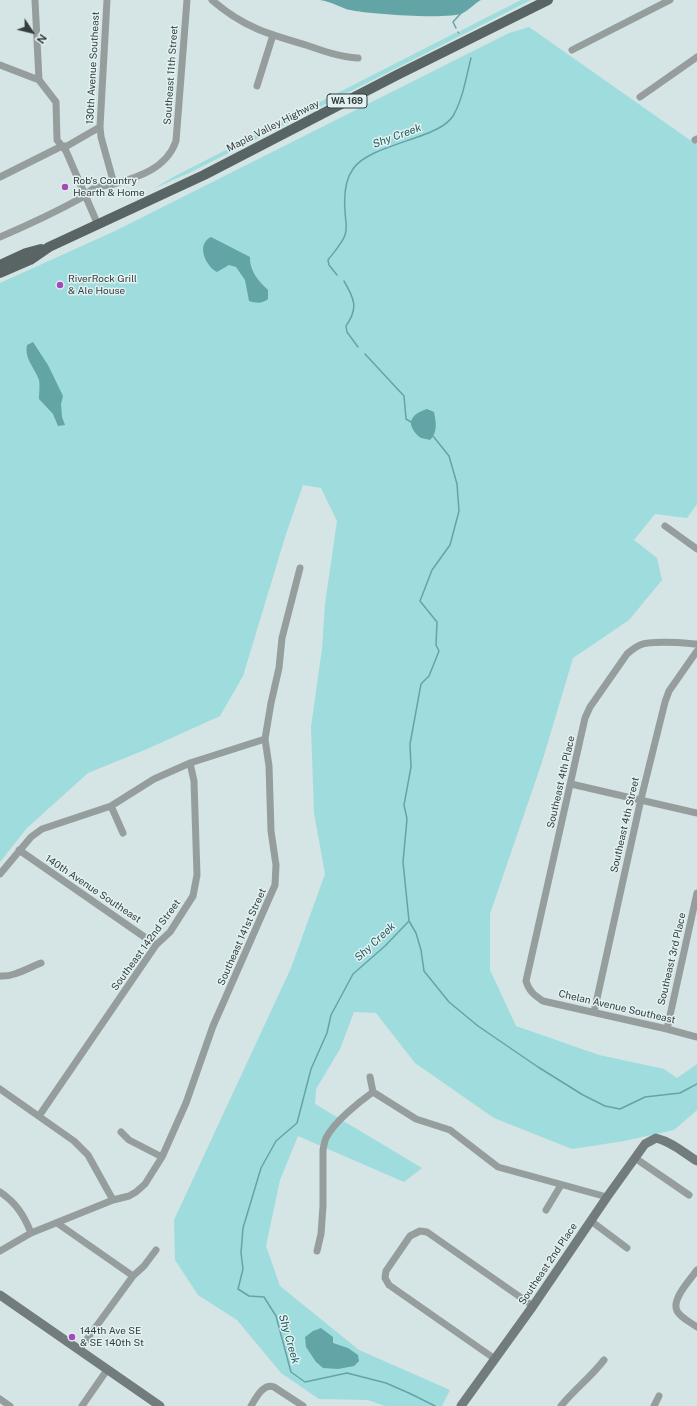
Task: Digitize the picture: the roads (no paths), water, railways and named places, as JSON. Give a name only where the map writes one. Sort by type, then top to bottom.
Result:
[{"type":"main road","name":"Maple Valley Highway","points":[[0,273],[30,260],[49,248],[204,175],[397,75],[548,0]]},
{"type":"main road","name":"Maple Valley Highway","points":[[0,265],[26,253],[49,248]]},
{"type":"street","points":[[35,0],[39,80]]},
{"type":"street","name":"130th Avenue Southeast","points":[[107,0],[100,127],[114,184]]},
{"type":"street","name":"Southeast 11th Street","points":[[114,184],[148,173],[166,159],[173,150],[176,141],[186,0]]},
{"type":"street","points":[[212,0],[240,22],[273,35],[344,57],[358,58]]},
{"type":"street","points":[[572,50],[670,0]]},
{"type":"street","points":[[257,86],[273,35]]},
{"type":"street","points":[[640,97],[697,57]]},
{"type":"street","points":[[0,65],[39,80],[56,102],[57,140],[66,151],[98,225]]},
{"type":"street","points":[[0,177],[62,146],[67,146],[100,127]]},
{"type":"street","points":[[0,237],[37,221],[85,196],[92,189],[114,184]]},
{"type":"street","points":[[665,526],[697,549]]},
{"type":"street","name":"Southeast 141st Street","points":[[113,1200],[129,1196],[136,1192],[145,1184],[162,1157],[186,1103],[213,1026],[275,885],[276,865],[270,831],[269,766],[265,739],[279,668],[280,649],[300,568]]},
{"type":"street","name":"Southeast 4th Place","points":[[534,995],[528,988],[526,981],[586,718],[590,707],[628,654],[635,648],[642,644],[673,642],[697,644]]},
{"type":"street","name":"Southeast 4th Street","points":[[594,1012],[641,799],[665,702],[669,691],[697,651]]},
{"type":"street","points":[[0,874],[18,850],[31,837],[42,829],[111,806],[154,779],[190,763],[265,739]]},
{"type":"street","name":"Southeast 142nd Street","points":[[38,1116],[156,945],[170,932],[193,896],[197,875],[194,781],[190,763]]},
{"type":"street","points":[[571,784],[697,813]]},
{"type":"street","points":[[111,806],[123,833]]},
{"type":"street","name":"140th Avenue Southeast","points":[[18,850],[156,945]]},
{"type":"street","name":"Southeast 3rd Place","points":[[667,1028],[697,893]]},
{"type":"street","points":[[0,976],[16,974],[40,963]]},
{"type":"street","name":"Chelan Avenue Southeast","points":[[534,995],[543,1001],[667,1028],[697,1037]]},
{"type":"street","points":[[370,1077],[373,1092],[416,1119],[450,1130],[498,1167],[607,1197]]},
{"type":"street","points":[[0,1088],[74,1141],[88,1156],[113,1200],[31,1233],[0,1251]]},
{"type":"street","points":[[317,1251],[321,1234],[323,1206],[324,1141],[341,1119],[373,1092]]},
{"type":"street","points":[[121,1132],[129,1140],[162,1157]]},
{"type":"street","name":"Southeast 2nd Place","points":[[461,1406],[533,1306],[607,1197],[646,1144],[656,1138],[671,1143],[697,1161]]},
{"type":"street","points":[[636,1158],[689,1195]]},
{"type":"street","points":[[546,1210],[561,1185]]},
{"type":"street","points":[[0,1192],[12,1200],[25,1219],[31,1233]]},
{"type":"street","points":[[591,1221],[627,1248]]},
{"type":"street","points":[[56,1223],[133,1276]]},
{"type":"street","points":[[495,1359],[389,1285],[385,1278],[386,1271],[410,1236],[420,1231],[427,1232],[533,1306]]},
{"type":"street","points":[[79,1350],[133,1276],[144,1266],[156,1250]]},
{"type":"street","points":[[697,1270],[677,1299],[676,1305],[677,1311],[697,1326]]},
{"type":"street","points":[[0,1295],[160,1406]]},
{"type":"street","points":[[561,1406],[604,1360]]},
{"type":"street","points":[[82,1406],[107,1370]]},
{"type":"street","points":[[251,1406],[264,1389],[269,1386],[274,1387],[303,1406]]},
{"type":"street","points":[[654,1406],[659,1396]]},
{"type":"street","points":[[0,1399],[10,1406]]},
{"type":"waterway","points":[[456,28],[453,22],[462,12]]},
{"type":"waterway","name":"Shy Creek","points":[[337,275],[329,265],[328,260],[342,242],[346,232],[345,195],[350,173],[359,162],[369,156],[428,133],[448,122],[453,116],[459,102],[471,58]]},
{"type":"waterway","name":"Shy Creek","points":[[344,281],[354,303],[353,314],[346,326],[347,332],[358,347]]},
{"type":"waterway","name":"Shy Creek","points":[[365,354],[404,396],[406,419],[411,422]]},
{"type":"waterway","name":"Shy Creek","points":[[433,436],[449,456],[457,484],[459,511],[450,545],[432,570],[420,601],[437,622],[436,645],[439,651],[429,676],[421,684],[410,744],[411,767],[404,805],[407,819],[403,862],[409,921],[385,946],[353,974],[331,1015],[327,1033],[311,1069],[297,1123],[276,1141],[261,1168],[243,1228],[241,1253],[243,1269],[238,1289],[249,1296],[264,1297],[276,1316],[291,1372],[305,1382],[347,1373],[386,1383],[435,1406]]},
{"type":"waterway","points":[[409,921],[416,933],[421,950],[424,971],[449,1002],[478,1026],[538,1067],[583,1095],[605,1106],[620,1109],[645,1097],[680,1093],[697,1084]]},
{"type":"place","name":"Rob's Country Hearth & Home","points":[[65,187]]},
{"type":"place","name":"RiverRock Grill & Ale House","points":[[60,285]]},
{"type":"place","name":"144th Ave SE & SE 140th St","points":[[72,1337]]}]
